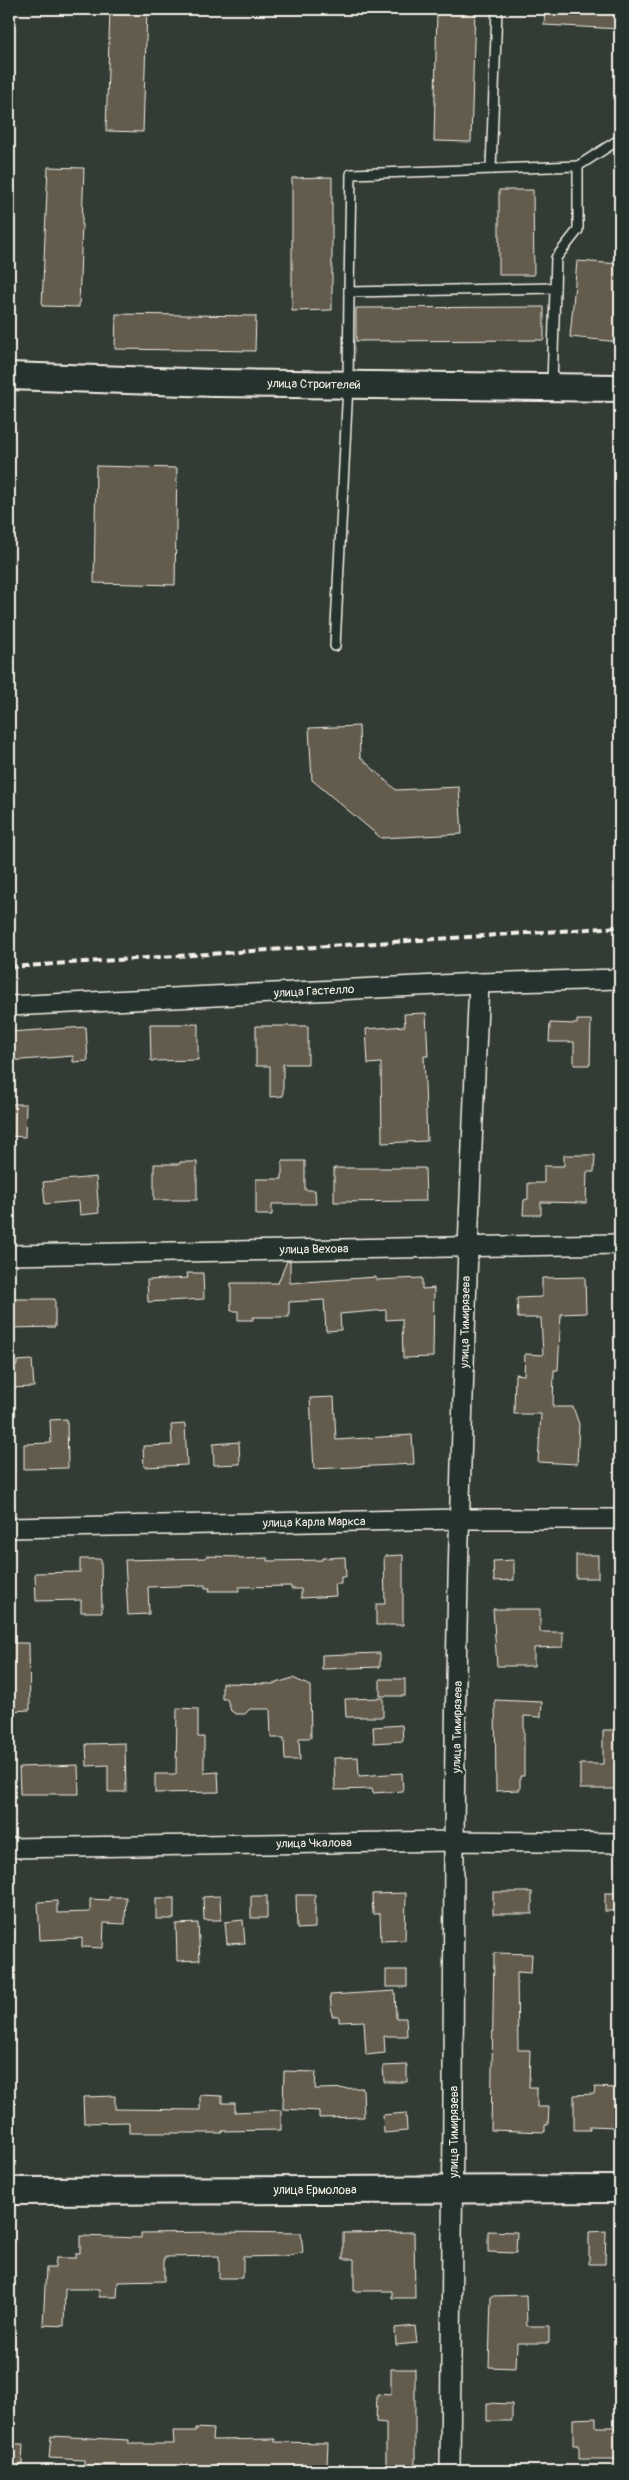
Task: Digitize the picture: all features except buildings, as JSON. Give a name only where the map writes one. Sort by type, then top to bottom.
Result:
[{"type":"main road","name":"улица Строителей","points":[[9,376],[215,383],[620,388]]},
{"type":"main road","name":"улица Ермолова","points":[[9,2191],[620,2189]]},
{"type":"street","name":"улица Гастелло","points":[[9,1006],[480,983],[620,979]]},
{"type":"street","name":"улица Тимирязева","points":[[450,2471],[454,2190],[454,1841],[467,1246],[480,983]]},
{"type":"street","name":"улица Вехова","points":[[9,1254],[620,1244]]},
{"type":"street","name":"улица Карла Маркса","points":[[9,1528],[461,1519],[620,1519]]},
{"type":"street","name":"улица Чкалова","points":[[9,1848],[454,1841],[620,1843]]},
{"type":"lane","points":[[491,169],[496,9]]},
{"type":"lane","points":[[335,646],[348,385],[351,174],[578,166],[620,139]]},
{"type":"lane","points":[[552,387],[556,258],[578,230],[578,166]]},
{"type":"lane","points":[[350,292],[555,288]]},
{"type":"railway","points":[[9,967],[620,927]]}]
